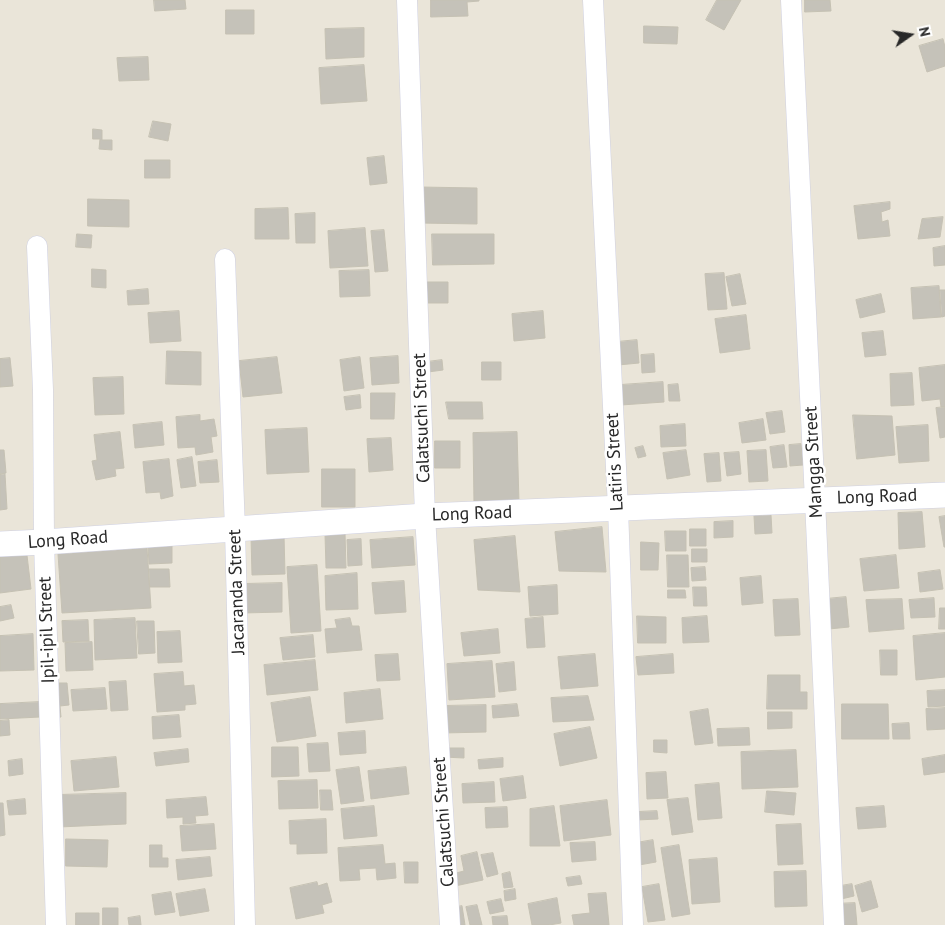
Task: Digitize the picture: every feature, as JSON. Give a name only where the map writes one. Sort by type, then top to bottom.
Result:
[{"type":"street","name":"Calatsuchi Street","points":[[407,0],[425,516],[450,925]]},
{"type":"street","name":"Latiris Street","points":[[592,0],[618,508],[633,925]]},
{"type":"street","name":"Mangga Street","points":[[791,0],[816,500],[834,925]]},
{"type":"street","name":"Ipil-ipil Street","points":[[37,246],[43,390],[44,542],[56,925]]},
{"type":"street","name":"Jacaranda Street","points":[[225,259],[235,530],[245,925]]},
{"type":"street","name":"Long Road","points":[[0,544],[425,516],[945,495]]},
{"type":"building","points":[[154,0],[185,0],[186,9],[155,11]]},
{"type":"building","points":[[431,0],[479,1],[467,2],[468,16],[431,17]]},
{"type":"building","points":[[717,0],[741,0],[724,30],[706,20]]},
{"type":"building","points":[[805,0],[830,0],[831,11],[805,12]]},
{"type":"building","points":[[226,10],[254,10],[254,34],[226,34]]},
{"type":"building","points":[[644,26],[678,27],[677,44],[644,43]]},
{"type":"building","points":[[364,28],[364,57],[326,59],[325,29]]},
{"type":"building","points":[[943,39],[945,66],[927,72],[919,46]]},
{"type":"building","points":[[148,57],[149,80],[119,81],[117,58]]},
{"type":"building","points":[[364,65],[367,101],[321,104],[319,68]]},
{"type":"building","points":[[153,121],[171,124],[168,141],[149,137]]},
{"type":"building","points":[[93,129],[102,130],[102,140],[112,140],[112,150],[99,149],[100,139],[93,139]]},
{"type":"building","points":[[384,156],[387,183],[370,185],[367,158]]},
{"type":"building","points":[[145,160],[170,160],[170,178],[145,178]]},
{"type":"building","points":[[420,187],[477,188],[477,224],[419,223]]},
{"type":"building","points":[[88,199],[129,200],[129,227],[88,226]]},
{"type":"building","points":[[890,202],[890,209],[881,212],[882,222],[888,220],[890,236],[858,239],[854,206]]},
{"type":"building","points":[[288,208],[289,239],[255,239],[255,209]]},
{"type":"building","points":[[315,213],[315,243],[296,243],[295,214]]},
{"type":"building","points":[[943,217],[940,237],[918,239],[922,219]]},
{"type":"building","points":[[365,228],[368,266],[330,268],[328,231]]},
{"type":"building","points":[[384,230],[388,271],[375,272],[371,231]]},
{"type":"building","points":[[77,234],[92,235],[91,248],[76,247]]},
{"type":"building","points":[[432,234],[494,234],[494,264],[433,265]]},
{"type":"building","points":[[945,246],[945,265],[934,266],[933,248]]},
{"type":"building","points":[[92,269],[106,270],[106,288],[92,287]]},
{"type":"building","points":[[369,270],[370,296],[340,297],[339,271]]},
{"type":"building","points":[[724,273],[727,309],[708,310],[705,274]]},
{"type":"building","points":[[740,274],[746,304],[732,306],[726,277]]},
{"type":"building","points":[[426,282],[448,282],[448,303],[426,303]]},
{"type":"building","points":[[939,286],[941,317],[913,319],[911,288]]},
{"type":"building","points":[[148,289],[149,304],[128,305],[127,291]]},
{"type":"building","points":[[940,290],[945,290],[945,316],[942,317]]},
{"type":"building","points":[[881,294],[885,312],[860,318],[856,300]]},
{"type":"building","points":[[179,311],[181,341],[150,343],[148,313]]},
{"type":"building","points":[[543,311],[545,338],[514,341],[512,314]]},
{"type":"building","points":[[746,315],[750,349],[720,353],[715,319]]},
{"type":"building","points":[[883,331],[886,355],[865,357],[862,333]]},
{"type":"building","points":[[637,340],[639,363],[618,365],[617,342]]},
{"type":"building","points":[[167,351],[201,352],[201,385],[166,384]]},
{"type":"building","points":[[654,354],[655,372],[642,373],[641,355]]},
{"type":"building","points":[[398,356],[399,383],[372,385],[370,358]]},
{"type":"building","points":[[277,357],[282,393],[243,397],[239,361]]},
{"type":"building","points":[[360,357],[364,388],[344,391],[340,360]]},
{"type":"building","points":[[10,358],[13,386],[0,387],[0,359]]},
{"type":"building","points":[[442,360],[443,370],[428,372],[427,362]]},
{"type":"building","points":[[482,362],[501,362],[501,380],[482,380]]},
{"type":"building","points":[[945,365],[945,407],[941,407],[940,399],[922,401],[919,368]]},
{"type":"building","points":[[912,373],[914,405],[891,406],[890,374]]},
{"type":"building","points":[[123,377],[124,414],[95,415],[93,378]]},
{"type":"building","points":[[663,382],[664,402],[621,405],[620,385]]},
{"type":"building","points":[[678,384],[680,401],[669,401],[668,385]]},
{"type":"building","points":[[371,393],[395,393],[394,419],[371,419]]},
{"type":"building","points":[[360,395],[361,408],[346,410],[344,397]]},
{"type":"building","points":[[446,402],[482,402],[483,419],[449,419]]},
{"type":"building","points":[[945,407],[945,437],[940,438],[936,408]]},
{"type":"building","points":[[782,411],[785,432],[770,434],[766,413]]},
{"type":"building","points":[[200,415],[200,421],[214,419],[217,436],[211,437],[213,452],[196,455],[195,447],[178,448],[176,417]]},
{"type":"building","points":[[853,415],[892,416],[895,455],[857,459]]},
{"type":"building","points":[[763,419],[766,440],[742,443],[739,423]]},
{"type":"building","points":[[162,422],[164,445],[135,448],[133,425]]},
{"type":"building","points":[[685,424],[686,446],[661,447],[660,426]]},
{"type":"building","points":[[928,425],[929,461],[899,463],[896,427]]},
{"type":"building","points":[[307,428],[309,472],[267,474],[265,430]]},
{"type":"building","points":[[120,432],[124,468],[115,469],[116,476],[96,480],[92,461],[97,460],[94,435]]},
{"type":"building","points":[[517,432],[519,503],[474,504],[473,433]]},
{"type":"building","points":[[391,438],[393,470],[369,472],[367,439]]},
{"type":"building","points":[[435,441],[460,441],[460,468],[435,468]]},
{"type":"building","points":[[801,444],[803,465],[790,466],[789,445]]},
{"type":"building","points":[[784,445],[787,467],[773,468],[770,447]]},
{"type":"building","points":[[643,446],[646,456],[638,458],[635,448]]},
{"type":"building","points":[[0,450],[4,450],[6,473],[0,474]]},
{"type":"building","points":[[686,450],[690,475],[667,479],[663,453]]},
{"type":"building","points":[[766,450],[768,481],[749,482],[747,451]]},
{"type":"building","points":[[739,452],[741,474],[727,476],[724,453]]},
{"type":"building","points":[[719,453],[721,481],[707,482],[704,454]]},
{"type":"building","points":[[192,457],[196,486],[181,488],[177,460]]},
{"type":"building","points":[[169,459],[173,496],[161,499],[160,492],[146,493],[143,462]]},
{"type":"building","points":[[217,460],[219,482],[200,483],[198,462]]},
{"type":"building","points":[[322,469],[355,469],[355,507],[322,507]]},
{"type":"building","points":[[5,474],[7,509],[0,510],[0,475]]},
{"type":"building","points":[[922,512],[925,547],[899,549],[898,513]]},
{"type":"building","points":[[771,515],[772,533],[755,534],[754,516]]},
{"type":"building","points":[[945,516],[945,547],[944,547],[939,517]]},
{"type":"building","points":[[733,521],[733,537],[714,538],[714,522]]},
{"type":"building","points":[[602,527],[606,572],[559,571],[555,532]]},
{"type":"building","points":[[690,529],[706,529],[706,546],[690,546]]},
{"type":"building","points":[[665,531],[686,531],[686,551],[666,551]]},
{"type":"building","points":[[345,533],[346,568],[326,568],[325,534]]},
{"type":"building","points":[[284,535],[285,574],[252,575],[251,536]]},
{"type":"building","points":[[515,536],[520,592],[478,590],[474,540]]},
{"type":"building","points":[[413,537],[415,565],[372,568],[370,540]]},
{"type":"building","points":[[361,539],[362,565],[348,566],[347,540]]},
{"type":"building","points":[[641,542],[659,543],[658,570],[641,570]]},
{"type":"building","points":[[172,544],[172,563],[149,564],[148,545]]},
{"type":"building","points":[[26,547],[31,589],[0,593],[0,550]]},
{"type":"building","points":[[147,548],[151,608],[62,613],[58,554]]},
{"type":"building","points":[[692,549],[707,549],[707,562],[692,562]]},
{"type":"building","points":[[667,555],[688,555],[689,587],[668,587]]},
{"type":"building","points":[[896,555],[899,588],[864,591],[860,559]]},
{"type":"building","points":[[317,565],[321,631],[291,633],[287,567]]},
{"type":"building","points":[[705,567],[706,580],[692,581],[691,568]]},
{"type":"building","points":[[149,569],[169,569],[170,587],[150,587]]},
{"type":"building","points":[[940,570],[943,589],[920,592],[918,573]]},
{"type":"building","points":[[357,573],[358,609],[326,610],[325,576]]},
{"type":"building","points":[[761,576],[763,603],[742,605],[740,578]]},
{"type":"building","points":[[404,581],[406,612],[375,614],[372,583]]},
{"type":"building","points":[[282,583],[282,612],[243,613],[243,584]]},
{"type":"building","points":[[557,585],[558,614],[530,616],[528,587]]},
{"type":"building","points":[[693,587],[706,587],[707,606],[694,606]]},
{"type":"building","points":[[668,590],[685,590],[686,598],[668,598]]},
{"type":"building","points":[[846,597],[849,627],[829,629],[826,599]]},
{"type":"building","points":[[934,598],[935,617],[911,618],[909,600]]},
{"type":"building","points":[[798,599],[800,635],[775,636],[773,600]]},
{"type":"building","points":[[902,599],[904,629],[869,632],[866,600]]},
{"type":"building","points":[[11,605],[14,618],[0,621],[0,607]]},
{"type":"building","points":[[940,608],[945,608],[945,629],[939,629]]},
{"type":"building","points":[[637,616],[666,617],[666,643],[638,643]]},
{"type":"building","points":[[707,616],[709,642],[683,643],[682,618]]},
{"type":"building","points":[[543,617],[545,647],[527,648],[525,619]]},
{"type":"building","points":[[135,618],[137,658],[95,660],[94,620]]},
{"type":"building","points":[[350,618],[352,626],[359,626],[362,650],[327,653],[325,629],[337,628],[335,620]]},
{"type":"building","points":[[88,620],[89,641],[63,642],[62,621]]},
{"type":"building","points":[[137,621],[154,621],[155,653],[139,654]]},
{"type":"building","points":[[498,629],[500,653],[464,656],[461,633]]},
{"type":"building","points":[[180,631],[182,662],[158,663],[157,632]]},
{"type":"building","points":[[945,633],[945,677],[916,680],[913,636]]},
{"type":"building","points":[[33,634],[34,670],[0,671],[0,636]]},
{"type":"building","points":[[313,635],[315,657],[283,660],[280,638]]},
{"type":"building","points":[[92,642],[93,670],[66,671],[65,643]]},
{"type":"building","points":[[880,650],[897,650],[897,675],[881,675]]},
{"type":"building","points":[[398,654],[400,680],[377,681],[375,655]]},
{"type":"building","points":[[595,654],[598,686],[561,689],[558,657]]},
{"type":"building","points":[[673,654],[674,673],[638,675],[636,657]]},
{"type":"building","points":[[315,660],[318,690],[267,695],[264,665]]},
{"type":"building","points":[[492,661],[495,697],[449,700],[447,664]]},
{"type":"building","points":[[514,662],[516,690],[499,692],[496,664]]},
{"type":"building","points":[[183,672],[184,686],[194,685],[196,704],[185,705],[185,710],[157,712],[154,674]]},
{"type":"building","points":[[768,675],[800,675],[800,692],[807,692],[807,709],[767,709]]},
{"type":"building","points":[[126,681],[128,710],[111,711],[109,682]]},
{"type":"building","points":[[54,683],[67,683],[69,705],[60,706],[61,717],[52,718]]},
{"type":"building","points":[[105,688],[107,709],[73,711],[71,690]]},
{"type":"building","points":[[380,689],[383,719],[346,723],[344,693]]},
{"type":"building","points":[[945,690],[945,706],[928,707],[927,691]]},
{"type":"building","points":[[588,696],[594,720],[553,722],[551,698]]},
{"type":"building","points":[[310,697],[316,736],[277,742],[271,703]]},
{"type":"building","points":[[40,702],[40,717],[0,719],[0,704]]},
{"type":"building","points":[[517,704],[519,716],[493,718],[492,706]]},
{"type":"building","points":[[842,704],[888,704],[889,739],[842,739]]},
{"type":"building","points":[[486,705],[486,732],[443,733],[442,706]]},
{"type":"building","points":[[945,708],[945,729],[927,730],[926,709]]},
{"type":"building","points":[[708,709],[713,743],[695,745],[690,712]]},
{"type":"building","points":[[768,712],[792,712],[792,728],[768,729]]},
{"type":"building","points":[[179,715],[181,737],[153,739],[152,717]]},
{"type":"building","points":[[9,720],[10,735],[0,736],[0,721]]},
{"type":"building","points":[[909,723],[910,739],[893,739],[892,724]]},
{"type":"building","points":[[590,727],[597,758],[560,766],[554,734]]},
{"type":"building","points":[[749,728],[750,745],[718,746],[717,729]]},
{"type":"building","points":[[365,731],[366,753],[340,755],[338,733]]},
{"type":"building","points":[[654,740],[667,740],[667,753],[654,752]]},
{"type":"building","points":[[328,743],[330,771],[309,772],[307,744]]},
{"type":"building","points":[[272,747],[298,747],[299,776],[272,777]]},
{"type":"building","points":[[444,748],[464,748],[464,758],[443,757]]},
{"type":"building","points":[[188,749],[189,762],[156,766],[154,753]]},
{"type":"building","points":[[796,750],[798,787],[742,789],[741,752]]},
{"type":"building","points":[[945,755],[945,772],[924,775],[922,759]]},
{"type":"building","points":[[116,757],[119,787],[74,791],[71,761]]},
{"type":"building","points":[[503,758],[503,767],[479,769],[478,760]]},
{"type":"building","points":[[22,759],[23,774],[9,776],[8,761]]},
{"type":"building","points":[[359,767],[364,801],[341,804],[336,770]]},
{"type":"building","points":[[406,767],[409,794],[371,799],[368,771]]},
{"type":"building","points":[[666,772],[668,798],[647,799],[646,773]]},
{"type":"building","points":[[523,776],[526,798],[503,801],[500,779]]},
{"type":"building","points":[[317,780],[318,808],[279,809],[278,781]]},
{"type":"building","points":[[494,782],[495,802],[463,803],[462,784]]},
{"type":"building","points":[[719,783],[722,818],[698,820],[695,785]]},
{"type":"building","points":[[320,790],[331,790],[333,810],[321,810]]},
{"type":"building","points":[[767,791],[796,793],[794,815],[765,812]]},
{"type":"building","points":[[126,793],[126,824],[59,827],[57,795]]},
{"type":"building","points":[[206,797],[208,815],[195,816],[196,823],[183,824],[183,817],[167,818],[166,800]]},
{"type":"building","points":[[688,798],[693,832],[672,835],[667,800]]},
{"type":"building","points":[[25,799],[26,814],[9,815],[7,801]]},
{"type":"building","points":[[607,800],[611,835],[564,841],[560,806]]},
{"type":"building","points":[[0,803],[3,803],[5,835],[0,836]]},
{"type":"building","points":[[374,806],[377,836],[344,839],[341,809]]},
{"type":"building","points":[[554,806],[560,846],[530,846],[530,809]]},
{"type":"building","points":[[884,806],[886,827],[858,829],[856,808]]},
{"type":"building","points":[[507,807],[508,827],[486,828],[485,808]]},
{"type":"building","points":[[657,811],[658,819],[637,820],[637,812]]},
{"type":"building","points":[[326,819],[327,853],[297,854],[297,844],[290,844],[289,821]]},
{"type":"building","points":[[214,824],[216,849],[182,851],[180,826]]},
{"type":"building","points":[[801,824],[803,864],[778,865],[776,825]]},
{"type":"building","points":[[66,839],[108,840],[107,867],[66,866]]},
{"type":"building","points":[[653,840],[656,862],[639,865],[636,843]]},
{"type":"building","points":[[595,842],[596,860],[572,862],[570,843]]},
{"type":"building","points":[[150,845],[162,845],[162,858],[168,858],[168,867],[150,867]]},
{"type":"building","points":[[383,845],[385,864],[395,863],[396,878],[377,880],[376,868],[359,869],[360,880],[340,881],[338,848]]},
{"type":"building","points":[[679,845],[690,914],[672,917],[661,848]]},
{"type":"building","points":[[477,852],[483,880],[455,886],[452,874],[464,871],[461,856]]},
{"type":"building","points":[[493,853],[498,874],[487,877],[481,855]]},
{"type":"building","points":[[210,857],[212,876],[178,880],[176,860]]},
{"type":"building","points":[[717,858],[720,902],[692,904],[689,860]]},
{"type":"building","points":[[404,862],[418,862],[418,883],[405,883]]},
{"type":"building","points":[[806,871],[807,906],[775,907],[774,872]]},
{"type":"building","points":[[510,872],[513,887],[504,888],[502,874]]},
{"type":"building","points":[[580,876],[582,884],[568,886],[566,878]]},
{"type":"building","points":[[871,881],[878,907],[862,912],[855,886]]},
{"type":"building","points":[[317,882],[318,886],[327,883],[332,902],[322,905],[324,913],[296,919],[290,888]]},
{"type":"building","points":[[659,884],[665,920],[648,922],[642,887]]},
{"type":"building","points":[[852,884],[854,896],[837,900],[835,887]]},
{"type":"building","points":[[205,889],[209,911],[180,916],[176,894]]},
{"type":"building","points":[[515,889],[516,899],[505,901],[504,891]]},
{"type":"building","points":[[171,892],[175,912],[155,915],[152,895]]},
{"type":"building","points":[[606,893],[609,925],[574,925],[572,915],[590,913],[588,894]]},
{"type":"building","points":[[557,898],[561,923],[532,925],[528,904]]},
{"type":"building","points":[[501,899],[504,911],[490,914],[487,902]]},
{"type":"building","points":[[855,903],[857,925],[836,925],[835,904]]},
{"type":"building","points":[[477,905],[482,925],[470,925],[466,907]]},
{"type":"building","points":[[462,906],[465,925],[455,925],[452,908]]},
{"type":"building","points":[[103,908],[118,908],[118,925],[103,925]]},
{"type":"building","points":[[76,913],[99,913],[99,925],[76,925]]},
{"type":"building","points":[[140,916],[141,925],[129,925],[128,918]]},
{"type":"building","points":[[507,916],[508,925],[493,925],[492,917]]}]
